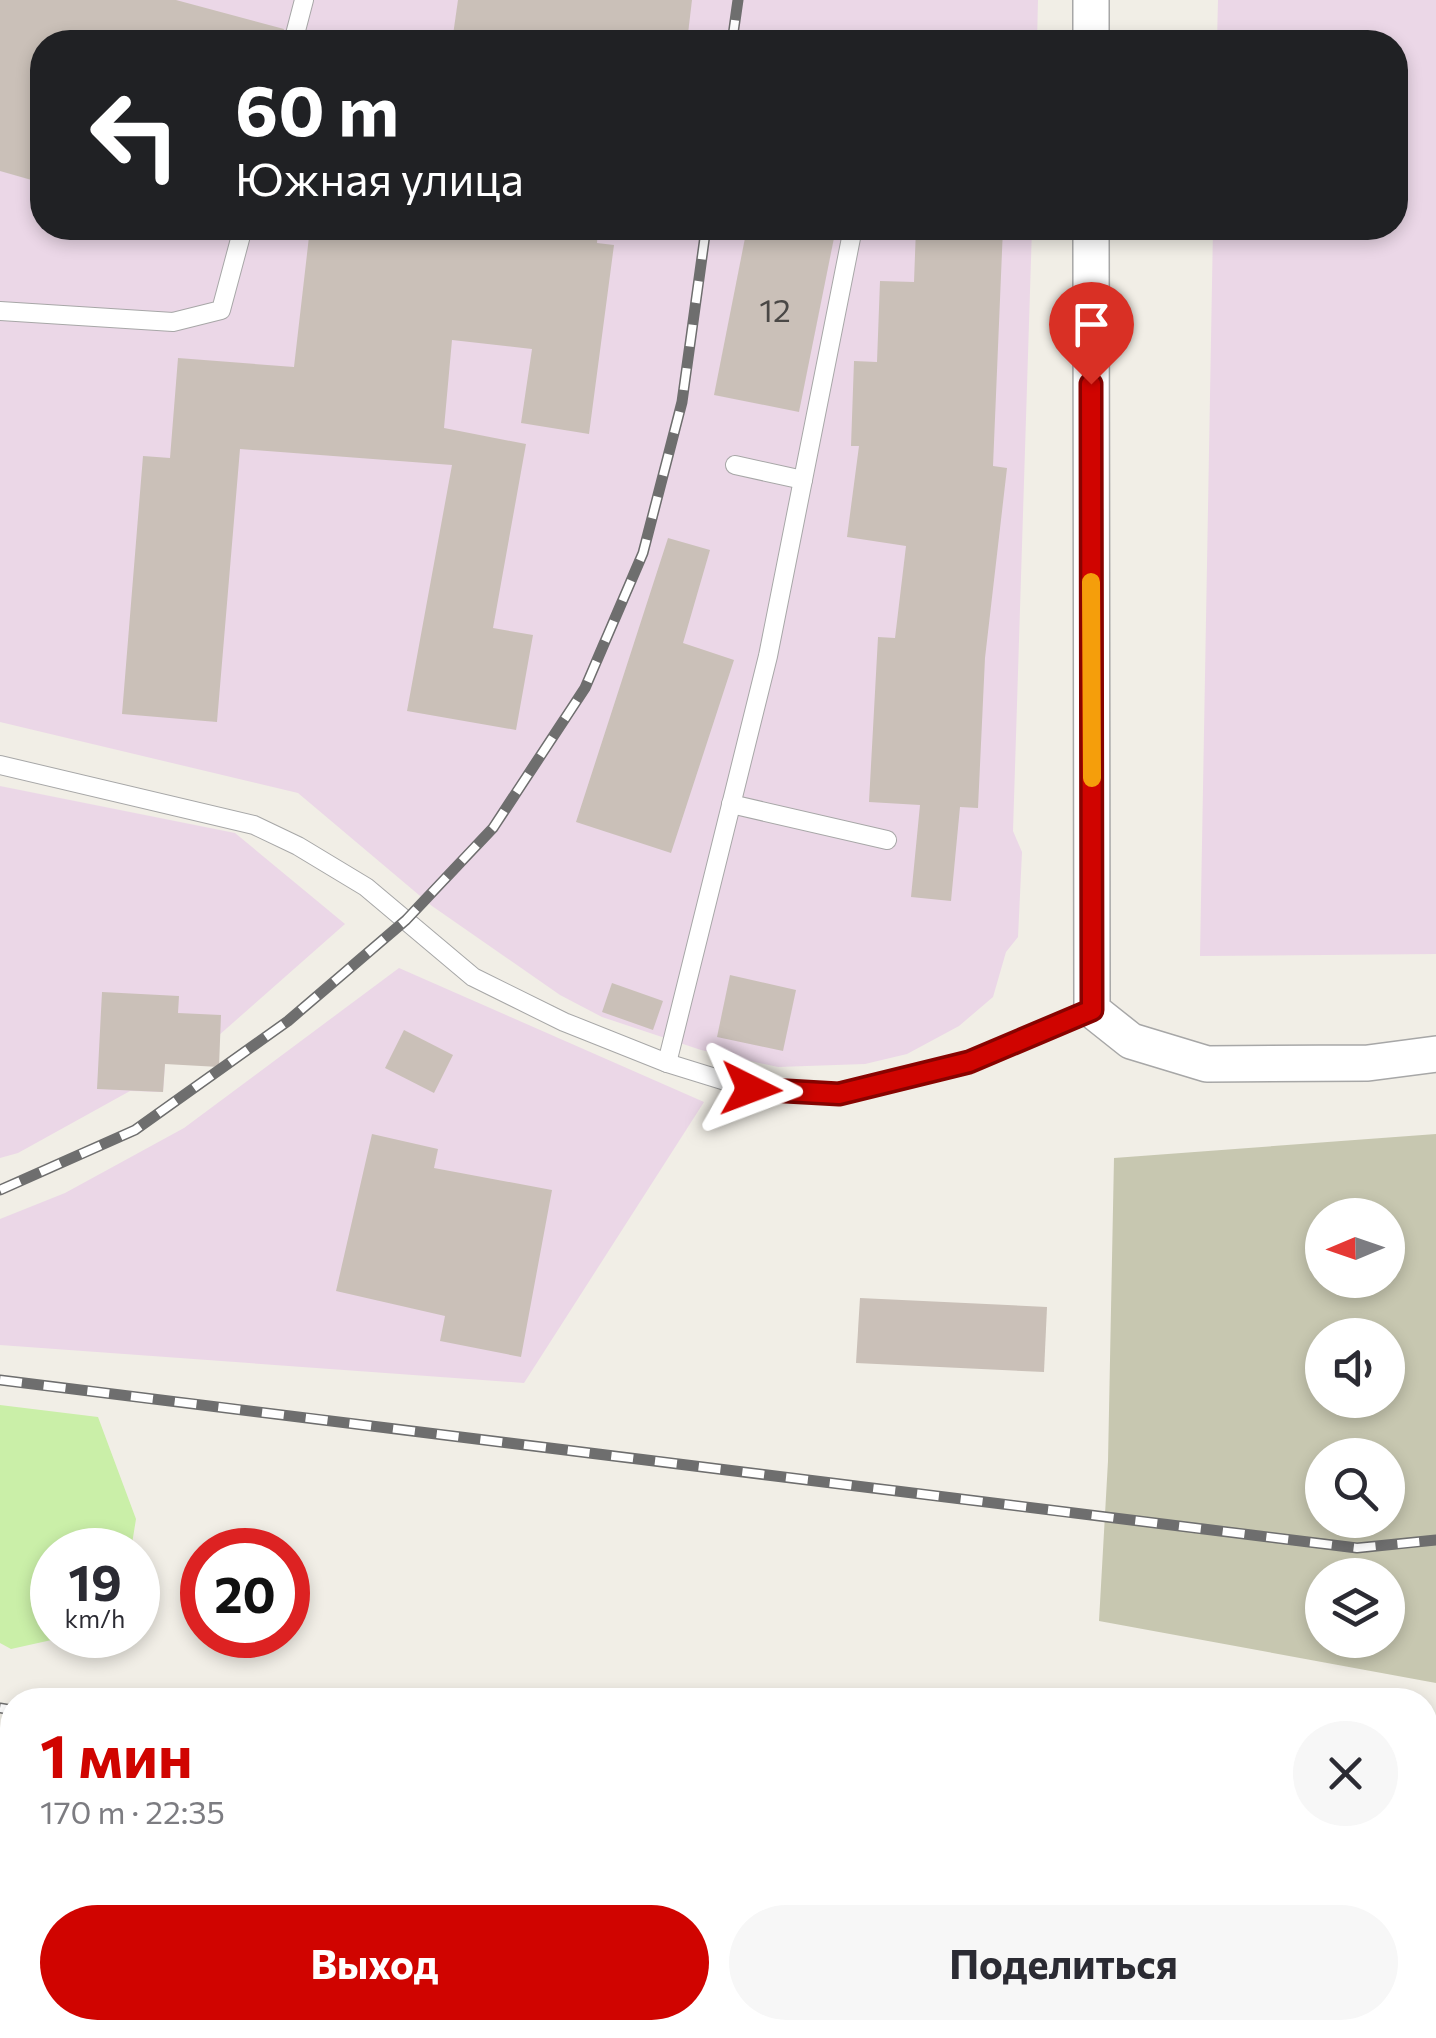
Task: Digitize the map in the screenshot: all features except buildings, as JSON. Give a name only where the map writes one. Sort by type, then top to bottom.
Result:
[{"type":"street","points":[[1091,0],[1091,30]]},
{"type":"street","points":[[1091,240],[1092,1010],[1131,1040],[1207,1064],[1368,1063],[1436,1054]]},
{"type":"lane","points":[[296,30],[304,0]]},
{"type":"lane","points":[[0,310],[172,322],[221,310],[240,240]]},
{"type":"lane","points":[[666,1064],[768,656],[851,240]]},
{"type":"lane","points":[[735,465],[803,480]]},
{"type":"lane","points":[[0,766],[254,824],[366,887],[473,977],[564,1022],[666,1064],[751,1089],[839,1094],[969,1062],[1092,1010]]},
{"type":"lane","points":[[731,804],[887,840]]},
{"type":"shaded area","points":[[0,0],[1038,0],[1037,30],[30,30],[30,240],[1032,240],[1013,831],[1022,852],[1018,937],[1006,952],[993,997],[959,1026],[907,1054],[865,1064],[778,1067],[701,1050],[602,1017],[560,995],[432,906],[298,793],[0,722]]},
{"type":"shaded area","points":[[1218,0],[1436,0],[1436,954],[1200,956],[1213,240],[1408,240],[1408,30],[1217,30]]},
{"type":"shaded area","points":[[0,786],[235,833],[345,924],[201,1051],[165,1064],[163,1092],[130,1091],[18,1153],[0,1158]]},
{"type":"shaded area","points":[[399,968],[704,1102],[524,1383],[0,1345],[0,1219],[65,1193],[184,1128]]},
{"type":"shaded area","points":[[1436,1134],[1436,1683],[1099,1621],[1108,1461],[1114,1158]]},
{"type":"green space","points":[[0,1405],[98,1417],[136,1519],[135,1528],[30,1528],[30,1645],[11,1649],[0,1643]]},
{"type":"railway","points":[[734,30],[738,0]]},
{"type":"railway","points":[[0,1190],[135,1130],[288,1021],[406,920],[493,828],[585,688],[643,553],[682,402],[704,240]]},
{"type":"railway","points":[[0,1380],[1357,1548],[1436,1540]]},
{"type":"slow traffic","points":[[1091,582],[1092,778]]},
{"type":"route","points":[[751,1089],[839,1094],[969,1062],[1092,1010],[1091,384]]}]
